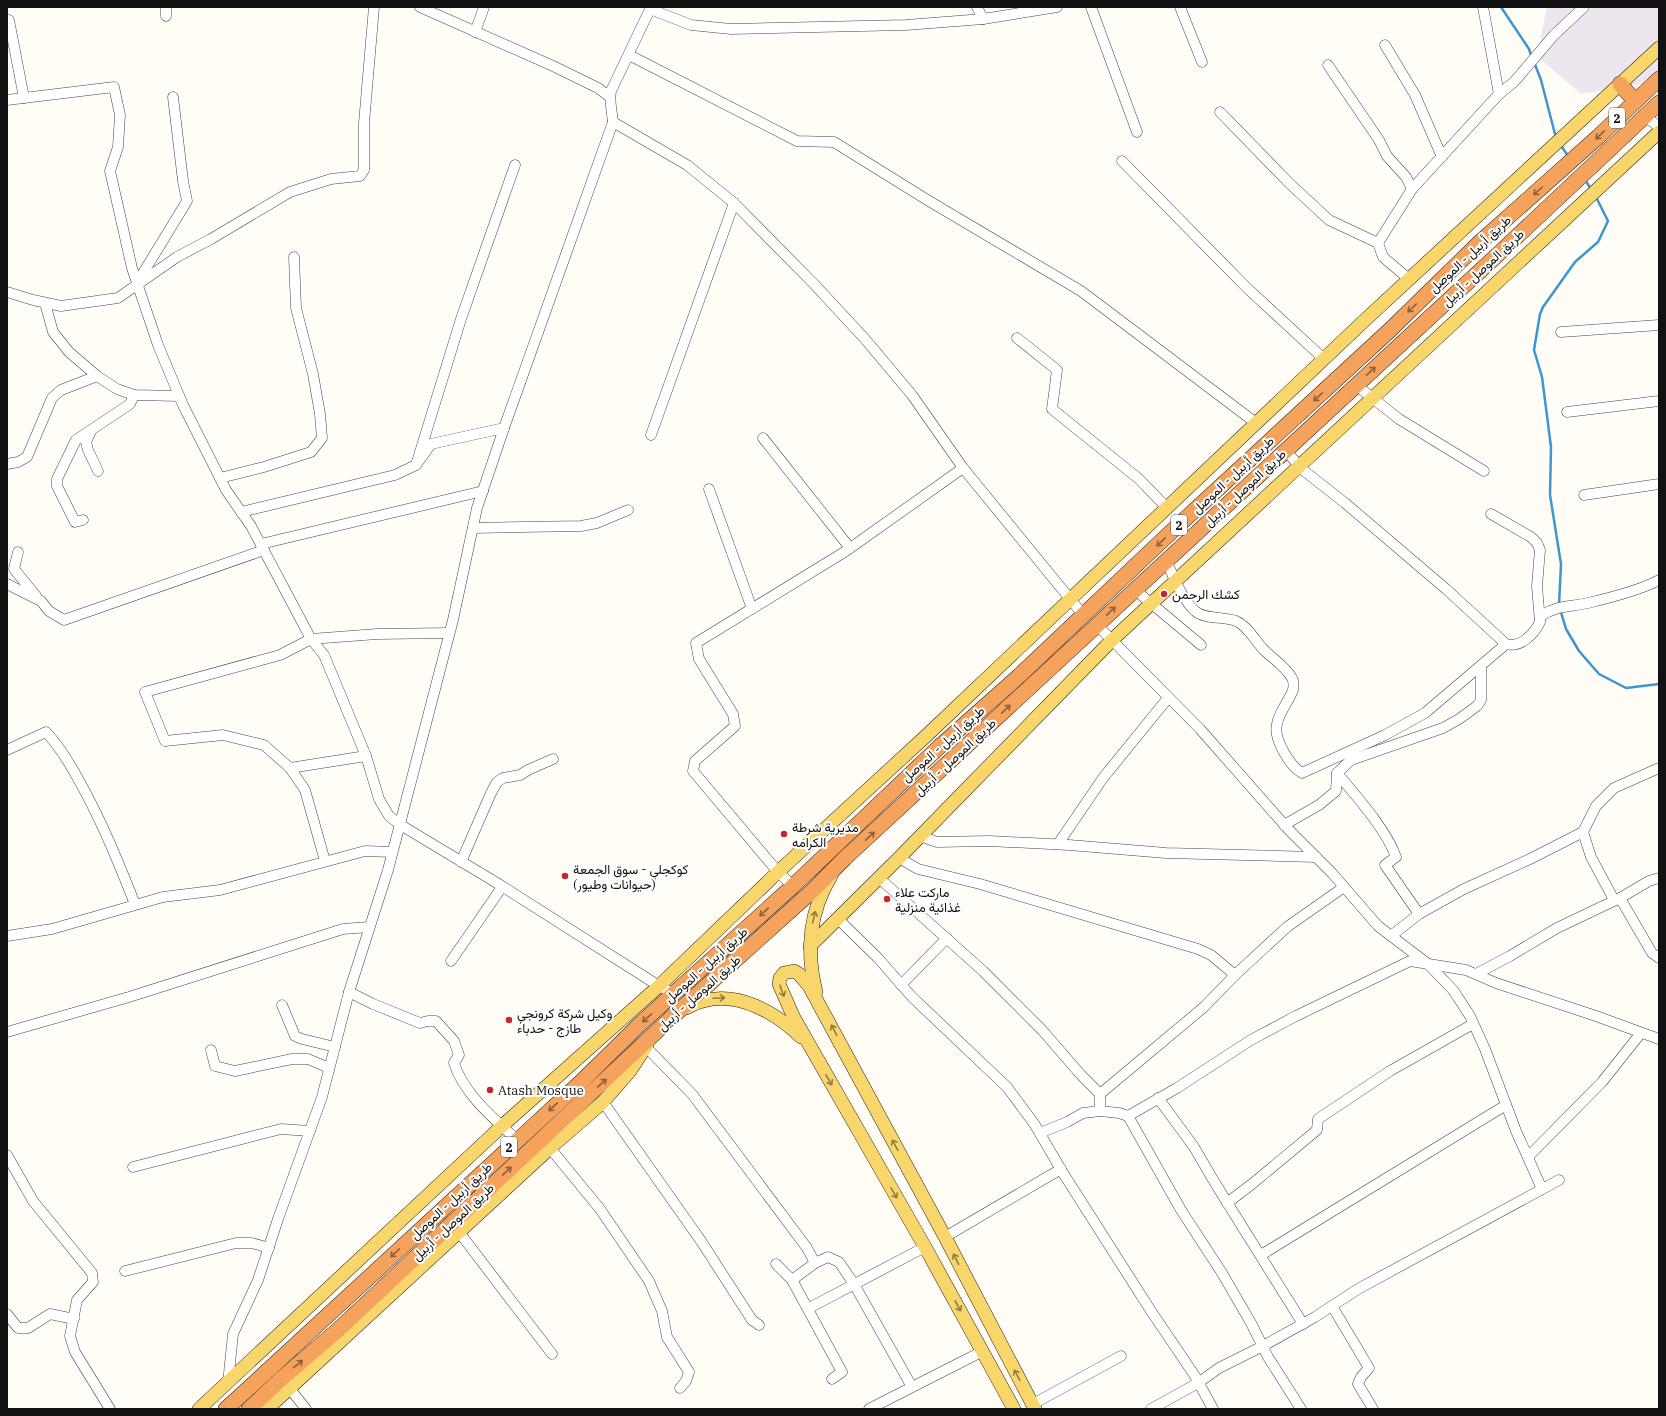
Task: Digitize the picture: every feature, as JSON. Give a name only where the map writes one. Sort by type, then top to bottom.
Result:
[{"type":"highway","name":"طريق أربيل - الموصل","points":[[226,1409],[640,1024],[793,886],[938,747],[1019,676],[1084,616],[1170,533],[1390,330],[1479,243],[1572,161],[1659,79]]},
{"type":"highway","points":[[1620,84],[1635,101]]},
{"type":"highway","name":"طريق الموصل - أربيل","points":[[249,1409],[285,1383],[338,1330],[671,1018],[811,892],[845,858],[1134,589],[1286,451],[1659,103]]},
{"type":"highway","points":[[324,1319],[338,1330]]},
{"type":"main road","points":[[199,1409],[502,1126],[659,986],[778,872],[926,736],[1166,507],[1659,48]]},
{"type":"main road","points":[[810,946],[879,878],[1112,640],[1659,132]]},
{"type":"main road","points":[[823,1010],[814,982],[810,946],[813,922],[819,899],[829,880],[845,858]]},
{"type":"main road","points":[[1014,1409],[925,1247],[810,1047],[781,990],[780,978],[784,973],[794,971],[799,974],[809,986],[823,1010],[1034,1407]]},
{"type":"main road","points":[[671,1018],[686,1008],[702,1001],[726,998],[737,999],[756,1006],[780,1020],[792,1029],[810,1047]]},
{"type":"main road","points":[[267,1409],[285,1383],[459,1232],[550,1148],[603,1102],[630,1071],[655,1033]]},
{"type":"street","points":[[7,292],[61,306],[118,298],[177,257],[211,239],[290,192],[331,180],[360,176],[364,170],[364,123],[374,7]]},
{"type":"street","points":[[420,7],[553,66],[598,88],[610,97]]},
{"type":"street","points":[[474,32],[484,7]]},
{"type":"street","points":[[977,7],[983,19]]},
{"type":"street","points":[[228,1383],[233,1334],[258,1280],[322,1097],[349,992],[392,852],[449,633],[483,491],[613,122],[610,97],[611,91],[650,8],[691,25],[730,29],[906,25],[983,19],[1058,7]]},
{"type":"street","points":[[1091,7],[1136,132]]},
{"type":"street","points":[[1180,7],[1202,62]]},
{"type":"street","points":[[1483,7],[1499,94]]},
{"type":"street","points":[[1378,242],[1412,189],[1499,94],[1514,82],[1554,35],[1584,7]]},
{"type":"street","points":[[9,20],[24,98]]},
{"type":"street","points":[[1385,45],[1415,95],[1442,157]]},
{"type":"street","points":[[629,55],[796,141],[834,142],[929,201],[1081,291],[1256,423]]},
{"type":"street","points":[[1328,65],[1379,140],[1388,156],[1406,177],[1412,189]]},
{"type":"street","points":[[7,100],[114,87],[120,115],[119,139],[118,147],[110,171],[137,284],[158,345],[179,396],[226,490],[263,547],[311,639],[324,655],[366,756],[379,800],[389,816],[399,824],[659,986],[675,994]]},
{"type":"street","points":[[137,284],[187,201],[183,182],[173,97]]},
{"type":"street","points":[[1220,112],[1289,183],[1329,220],[1378,242],[1383,257],[1410,280]]},
{"type":"street","points":[[1645,116],[1659,127]]},
{"type":"street","points":[[613,122],[687,166],[734,202],[865,339],[912,395],[963,468],[1069,600],[1084,616]]},
{"type":"street","points":[[1122,161],[1247,288],[1324,359]]},
{"type":"street","points":[[416,464],[461,319],[515,165]]},
{"type":"street","points":[[652,435],[734,202]]},
{"type":"street","points":[[220,478],[264,467],[311,452],[322,438],[320,414],[313,374],[296,308],[294,257]]},
{"type":"street","points":[[44,302],[53,332],[69,352],[96,376],[117,389],[134,395],[179,396]]},
{"type":"street","points":[[1561,332],[1659,325]]},
{"type":"street","points":[[1017,338],[1057,370],[1052,409],[1139,479],[1166,507]]},
{"type":"street","points":[[7,464],[18,462],[27,458],[52,398],[61,390],[96,376]]},
{"type":"street","points":[[1356,385],[1399,419],[1484,471]]},
{"type":"street","points":[[83,520],[75,522],[57,486],[58,478],[76,440],[130,404],[134,395]]},
{"type":"street","points":[[1567,412],[1659,402]]},
{"type":"street","points":[[241,512],[395,475],[416,464],[431,444],[504,428]]},
{"type":"street","points":[[91,431],[86,442],[88,450],[98,471]]},
{"type":"street","points":[[763,438],[850,548]]},
{"type":"street","points":[[1286,451],[1300,467],[1446,589],[1506,644],[1511,645],[1521,642],[1530,636],[1537,627],[1541,616],[1537,586],[1540,550],[1537,543],[1531,537],[1491,514]]},
{"type":"street","points":[[793,886],[778,872],[694,771],[695,760],[735,726],[734,714],[699,659],[696,643],[850,548],[963,468]]},
{"type":"street","points":[[1584,494],[1659,484]]},
{"type":"street","points":[[708,489],[752,609]]},
{"type":"street","points":[[18,552],[14,569],[49,611],[64,620],[263,547],[483,491]]},
{"type":"street","points":[[473,528],[580,526],[597,523],[628,510]]},
{"type":"street","points":[[1166,560],[1175,582],[1194,610],[1205,616],[1237,621],[1245,626],[1260,646],[1285,668],[1294,684],[1293,690],[1277,724],[1276,731],[1286,757],[1297,770],[1302,773],[1385,735],[1425,713],[1481,667],[1506,644]]},
{"type":"street","points":[[1541,616],[1555,608],[1586,603],[1648,585],[1659,580]]},
{"type":"street","points":[[7,584],[40,601]]},
{"type":"street","points":[[1134,589],[1201,645]]},
{"type":"street","points":[[1097,625],[1200,729],[1284,825],[1344,887],[1378,926],[1428,964],[1453,990],[1485,1048],[1506,1105],[1542,1189]]},
{"type":"street","points":[[325,861],[304,790],[290,768],[264,745],[223,735],[165,741],[145,692],[280,655],[311,639],[377,634],[449,633]]},
{"type":"street","points":[[1284,825],[1319,805],[1336,791],[1336,773],[1351,760],[1443,728],[1459,720],[1477,706],[1481,700],[1481,667]]},
{"type":"street","points":[[1058,844],[1103,778],[1168,698]]},
{"type":"street","points":[[7,750],[46,732],[57,744],[97,813],[119,862],[135,904]]},
{"type":"street","points":[[290,768],[366,756]]},
{"type":"street","points":[[461,862],[491,793],[498,782],[503,778],[520,775],[553,759]]},
{"type":"street","points":[[1391,936],[1419,914],[1464,889],[1530,859],[1583,832],[1596,806],[1614,788],[1659,768]]},
{"type":"street","points":[[1336,773],[1357,797],[1391,844],[1396,857],[1385,866],[1419,914]]},
{"type":"street","points":[[1583,832],[1591,857],[1652,953],[1659,958]]},
{"type":"street","points":[[920,836],[938,842],[989,841],[1058,844],[1166,852],[1316,857]]},
{"type":"street","points":[[7,936],[52,928],[163,896],[220,890],[325,861],[365,852],[392,852]]},
{"type":"street","points":[[898,858],[918,869],[980,884],[1198,949],[1211,955],[1235,975]]},
{"type":"street","points":[[879,878],[983,971],[1042,1030],[1081,1075],[1100,1094],[1100,1111]]},
{"type":"street","points":[[1476,974],[1557,928],[1617,899],[1649,881],[1659,878]]},
{"type":"street","points":[[451,961],[502,887]]},
{"type":"street","points":[[1100,1094],[1204,1007],[1235,975],[1288,927],[1344,887]]},
{"type":"street","points":[[838,919],[878,958],[918,1003],[1007,1086],[1040,1133],[1061,1169],[1198,1383],[1212,1409]]},
{"type":"street","points":[[7,1032],[122,999],[343,929],[369,927]]},
{"type":"street","points":[[901,985],[947,938]]},
{"type":"street","points":[[1128,1116],[1251,1040],[1296,1016],[1410,961],[1466,970],[1496,983],[1596,1016],[1659,1039]]},
{"type":"street","points":[[349,992],[373,1004],[420,1023],[436,1021],[454,1041],[459,1055],[454,1063],[457,1073],[483,1108],[516,1140]]},
{"type":"street","points":[[282,1005],[296,1036],[302,1039],[335,1047]]},
{"type":"street","points":[[1227,1202],[1252,1184],[1317,1130],[1318,1119],[1390,1071],[1473,1024]]},
{"type":"street","points":[[1528,1157],[1602,1082],[1641,1033]]},
{"type":"street","points":[[646,1047],[692,1094],[808,1248],[815,1263]]},
{"type":"street","points":[[212,1050],[215,1066],[235,1070],[292,1059],[308,1059],[329,1068]]},
{"type":"street","points":[[1158,1098],[1194,1147],[1303,1324]]},
{"type":"street","points":[[603,1102],[697,1235],[752,1320],[759,1324]]},
{"type":"street","points":[[1261,1255],[1506,1105]]},
{"type":"street","points":[[1040,1133],[1067,1122],[1083,1113],[1100,1111],[1119,1113],[1128,1116],[1181,1210],[1222,1273],[1263,1346],[1301,1409]]},
{"type":"street","points":[[133,1167],[281,1129],[310,1131]]},
{"type":"street","points":[[550,1148],[600,1209],[649,1281],[662,1311],[667,1337],[689,1372],[686,1381],[680,1388]]},
{"type":"street","points":[[7,1155],[33,1201],[60,1232],[92,1273],[93,1282],[77,1300],[70,1336],[75,1352],[110,1409]]},
{"type":"street","points":[[945,1237],[1061,1169]]},
{"type":"street","points":[[1151,1409],[1198,1383],[1218,1368],[1303,1324],[1358,1289],[1464,1233],[1559,1180]]},
{"type":"street","points":[[459,1232],[552,1354]]},
{"type":"street","points":[[125,1271],[236,1244],[252,1243],[269,1248]]},
{"type":"street","points":[[809,1308],[925,1247]]},
{"type":"street","points":[[792,1280],[815,1263],[828,1257],[839,1262],[854,1284],[912,1387]]},
{"type":"street","points":[[776,1264],[792,1280],[809,1308],[842,1372],[832,1379]]},
{"type":"street","points":[[1332,1306],[1369,1368],[1361,1377],[1358,1384],[1373,1409]]},
{"type":"street","points":[[7,1314],[18,1328],[28,1328],[50,1314],[74,1319]]},
{"type":"street","points":[[870,1409],[983,1351]]},
{"type":"street","points":[[1034,1407],[1121,1356]]},
{"type":"street","points":[[285,1383],[306,1409]]},
{"type":"shaded area","points":[[1547,7],[1659,7],[1659,81],[1581,94],[1537,56]]},
{"type":"waterway","points":[[1501,7],[1529,49],[1532,58]]},
{"type":"waterway","points":[[1534,62],[1541,80],[1556,138]]},
{"type":"waterway","points":[[1560,144],[1568,156]]},
{"type":"waterway","points":[[1585,180],[1591,189]]},
{"type":"waterway","points":[[1559,605],[1561,564],[1550,495],[1551,447],[1542,377],[1534,350],[1540,314],[1543,307],[1575,262],[1598,242],[1608,221],[1596,197]]},
{"type":"waterway","points":[[1560,609],[1566,629],[1579,651],[1599,674],[1626,688],[1659,684]]},
{"type":"place","name":"كشك الرحمن","points":[[1164,594]]},
{"type":"place","name":"مديرية شرطة الكرامه","points":[[784,834]]},
{"type":"place","name":"كوكجلي - سوق الجمعة (حيوانات وطيور)","points":[[565,876]]},
{"type":"place","name":"ماركت علاء غذائية منزلية","points":[[887,899]]},
{"type":"place","name":"وكيل شركة كرونجي طازج - حدباء","points":[[509,1020]]},
{"type":"place","name":"Atash Mosque","points":[[490,1090]]}]
